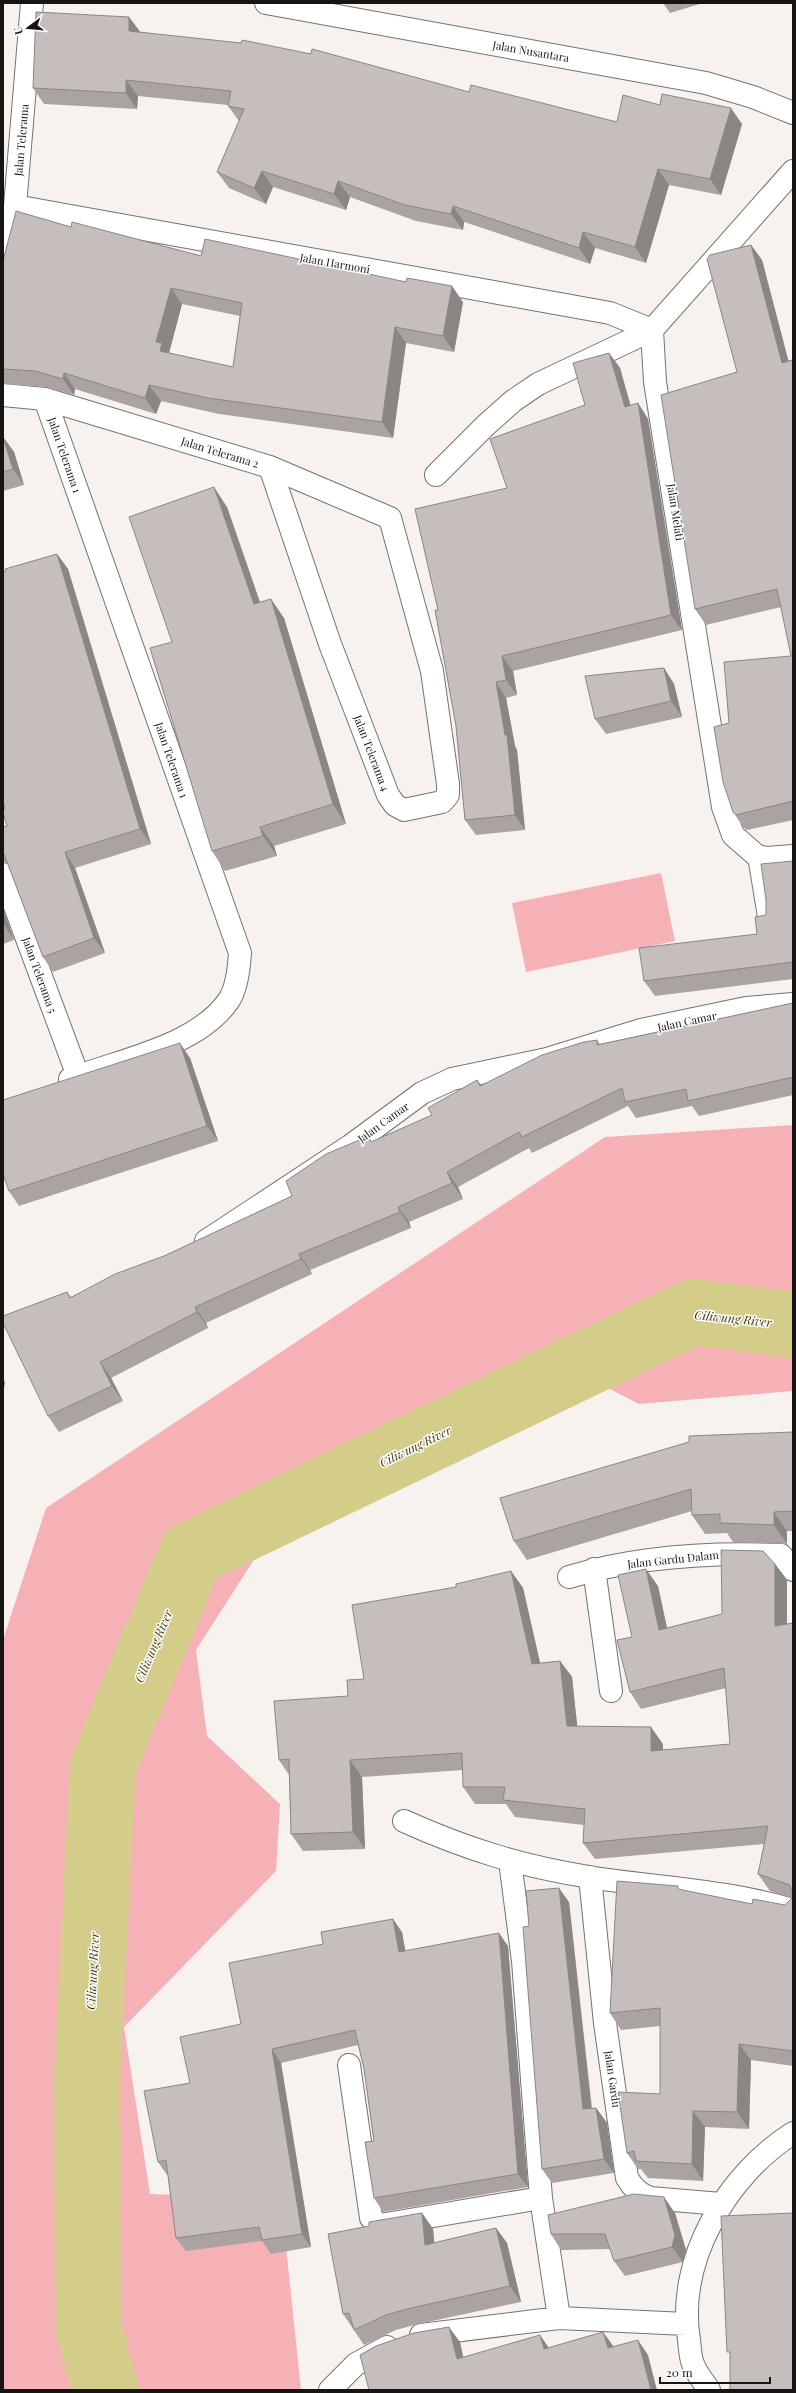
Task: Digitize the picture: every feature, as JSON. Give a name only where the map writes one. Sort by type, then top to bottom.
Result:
[{"type":"street","name":"Jalan Telerama","points":[[3,276],[15,206],[32,3]]},
{"type":"street","name":"Jalan Nusantara","points":[[266,3],[706,83],[753,97],[793,112]]},
{"type":"street","points":[[436,475],[486,425],[513,401],[538,384],[652,330],[793,171]]},
{"type":"street","name":"Jalan Harmoni","points":[[15,206],[610,313],[652,330]]},
{"type":"street","name":"Jalan Melati","points":[[652,330],[655,382],[723,807],[733,835],[757,856]]},
{"type":"street","points":[[3,395],[45,399]]},
{"type":"street","name":"Jalan Telerama 2","points":[[45,399],[270,467],[390,518]]},
{"type":"street","name":"Jalan Telerama 1","points":[[45,399],[240,953],[238,973],[229,999],[213,1018],[195,1033],[172,1043],[48,1088]]},
{"type":"street","name":"Jalan Telerama 4","points":[[270,467],[330,644],[388,795],[395,805],[404,810],[442,802],[448,795],[448,784],[432,671],[390,518]]},
{"type":"street","points":[[757,856],[767,858],[793,856]]},
{"type":"street","name":"Jalan Telerama 5","points":[[3,874],[78,1076]]},
{"type":"street","name":"Jalan Camar","points":[[190,1250],[350,1146],[422,1093],[452,1079],[547,1059],[641,1030],[746,1008],[793,1004]]},
{"type":"street","name":"Jalan Gardu Dalam","points":[[569,1577],[594,1569],[713,1553],[781,1555],[793,1570]]},
{"type":"street","points":[[594,1569],[611,1691]]},
{"type":"street","points":[[404,1821],[454,1844],[510,1861],[590,1877],[745,1897],[793,1910]]},
{"type":"street","points":[[510,1861],[525,1976],[541,2198],[560,2318]]},
{"type":"street","name":"Jalan Gardu","points":[[590,1877],[605,2023],[627,2178],[632,2187],[642,2195],[650,2198],[721,2204]]},
{"type":"street","points":[[349,2065],[371,2218],[380,2225],[541,2198]]},
{"type":"street","points":[[708,2390],[693,2364],[686,2324],[690,2284],[702,2241],[721,2204],[758,2160],[793,2133]]},
{"type":"street","points":[[330,2390],[356,2364],[373,2353],[414,2337],[442,2331],[560,2318],[686,2324]]},
{"type":"lane","points":[[757,856],[767,917]]},
{"type":"shaded area","points":[[661,873],[675,941],[526,972],[512,903]]},
{"type":"shaded area","points":[[793,1125],[793,1391],[639,1404],[606,1387],[459,1412],[289,1505],[196,1650],[207,1736],[280,1804],[276,1871],[124,2027],[150,2194],[281,2199],[301,2390],[3,2390],[3,1640],[46,1508],[605,1137]]},
{"type":"building","points":[[36,12],[129,17],[129,31],[241,43],[242,40],[311,54],[312,49],[469,92],[471,85],[617,122],[623,95],[660,105],[662,94],[731,108],[710,179],[658,169],[635,247],[583,232],[579,248],[453,206],[451,214],[405,205],[338,181],[334,194],[262,171],[254,188],[217,172],[244,109],[228,106],[231,91],[126,80],[126,93],[33,88]]},
{"type":"building","points":[[16,211],[71,227],[72,222],[201,256],[205,239],[406,282],[407,278],[452,286],[443,336],[395,327],[382,422],[208,398],[149,385],[145,398],[64,373],[63,379],[35,371],[3,369],[3,261]],"holes":[[[171,288],[242,303],[233,367],[160,351],[162,343],[156,342]]]},
{"type":"building","points":[[751,245],[782,363],[793,360],[793,801],[736,815],[733,812],[723,782],[714,727],[729,723],[724,662],[791,656],[777,589],[695,609],[661,395],[737,372],[707,259],[710,255]]},
{"type":"building","points":[[609,353],[625,407],[638,403],[671,615],[502,656],[506,680],[496,682],[505,735],[507,735],[515,815],[465,820],[456,726],[435,610],[438,610],[415,509],[507,488],[490,439],[585,405],[573,363]]},
{"type":"building","points":[[3,437],[13,469],[3,472]]},
{"type":"building","points":[[214,487],[254,604],[271,599],[333,804],[260,827],[263,836],[212,851],[150,648],[172,642],[129,517]]},
{"type":"building","points":[[57,554],[140,829],[65,852],[94,938],[43,957],[3,853],[3,827],[7,826],[3,813],[3,810],[5,809],[3,802],[3,572],[6,571],[5,569]]},
{"type":"building","points":[[664,668],[671,701],[595,719],[585,676]]},
{"type":"building","points":[[793,861],[793,962],[644,981],[639,948],[757,934],[755,917],[766,915],[766,900],[761,864]]},
{"type":"building","points":[[793,1003],[793,1077],[688,1101],[686,1089],[625,1102],[622,1088],[522,1137],[519,1132],[447,1172],[452,1183],[398,1207],[400,1212],[299,1254],[301,1259],[195,1307],[197,1312],[100,1362],[112,1386],[48,1416],[3,1323],[3,1316],[67,1292],[70,1298],[115,1274],[164,1256],[292,1196],[286,1181],[326,1154],[369,1136],[371,1142],[432,1115],[428,1108],[477,1080],[480,1086],[542,1055],[584,1042],[597,1040],[597,1045]]},
{"type":"building","points":[[180,1043],[207,1126],[9,1191],[3,1174],[3,1100]]},
{"type":"building","points":[[793,1432],[793,1511],[774,1512],[774,1525],[720,1523],[720,1514],[692,1515],[691,1489],[514,1541],[500,1498],[689,1442],[689,1436]]},
{"type":"building","points":[[721,1550],[763,1551],[775,1564],[775,1626],[793,1623],[793,1896],[790,1885],[758,1874],[768,1826],[583,1843],[585,1809],[503,1800],[505,1787],[463,1787],[462,1753],[350,1760],[353,1832],[291,1834],[289,1759],[279,1760],[274,1701],[348,1696],[347,1680],[364,1679],[352,1605],[456,1587],[456,1584],[511,1571],[532,1664],[560,1661],[567,1726],[651,1727],[651,1751],[730,1744],[724,1668],[630,1692],[617,1640],[632,1637],[618,1575],[646,1569],[659,1630],[722,1614]]},
{"type":"building","points":[[617,1881],[678,1886],[678,1889],[752,1904],[753,1899],[785,1905],[793,1897],[793,2051],[739,2044],[737,2112],[693,2111],[692,2164],[636,2161],[634,2151],[627,2153],[618,2092],[660,2094],[660,2008],[610,2013]]},
{"type":"building","points":[[559,1888],[583,2109],[596,2108],[604,2159],[542,2169],[523,1927],[529,1926],[526,1891]]},
{"type":"building","points":[[393,1919],[399,1952],[499,1933],[518,2174],[374,2198],[365,2142],[374,2141],[364,2069],[355,2030],[272,2049],[302,2234],[262,2240],[259,2227],[176,2238],[166,2160],[158,2162],[144,2091],[190,2083],[180,2037],[241,2024],[229,1963],[323,1944],[321,1932]]},
{"type":"building","points":[[634,2194],[664,2197],[675,2235],[672,2247],[614,2261],[605,2234],[551,2234],[548,2215]]},
{"type":"building","points":[[422,2213],[425,2245],[496,2228],[510,2286],[407,2309],[386,2315],[354,2330],[349,2313],[343,2314],[328,2234],[369,2226],[369,2222]]},
{"type":"building","points":[[793,2213],[793,2390],[730,2390],[730,2352],[727,2352],[721,2216]]},
{"type":"building","points":[[449,2327],[457,2359],[540,2335],[544,2349],[603,2332],[608,2348],[638,2340],[651,2390],[369,2390],[360,2355],[376,2346],[414,2333]]},
{"type":"waterway","name":"Ciliwung River","points":[[106,2390],[88,2327],[87,2075],[103,1766],[191,1554],[693,1312],[793,1325]]}]
